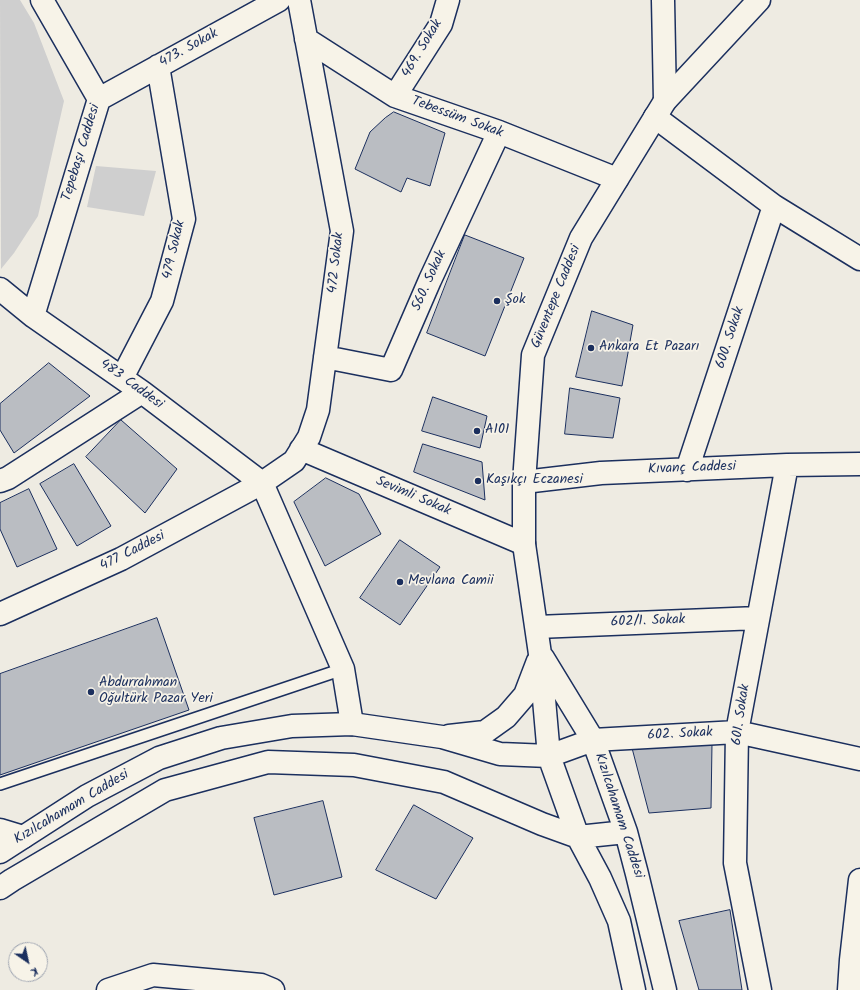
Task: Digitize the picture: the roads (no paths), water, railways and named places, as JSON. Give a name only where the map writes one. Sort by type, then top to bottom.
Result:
[{"type":"street","name":"Tepebaşı Caddesi","points":[[33,316],[99,99],[42,0]]},
{"type":"street","name":"473. Sokak","points":[[99,99],[279,0]]},
{"type":"street","name":"472 Sokak","points":[[262,482],[294,461],[309,437],[318,410],[342,231],[299,0]]},
{"type":"street","name":"469. Sokak","points":[[394,96],[441,24],[448,0]]},
{"type":"street","points":[[663,0],[660,109],[774,206],[860,258]]},
{"type":"street","name":"Güventepe Caddesi","points":[[578,838],[549,756],[537,627],[524,544],[524,482],[533,355],[581,238],[660,109],[758,0]]},
{"type":"street","name":"Tebessüm Sokak","points":[[306,39],[394,96],[499,132],[617,179]]},
{"type":"street","name":"479 Sokak","points":[[122,378],[162,301],[184,219],[158,66]]},
{"type":"street","name":"560. Sokak","points":[[325,357],[391,370],[430,280],[499,132]]},
{"type":"street","name":"600. Sokak","points":[[687,470],[774,206]]},
{"type":"street","name":"483 Caddesi","points":[[0,289],[33,316],[142,392],[262,482]]},
{"type":"street","points":[[0,481],[8,478],[142,392]]},
{"type":"street","name":"Sevimli Sokak","points":[[301,450],[524,544]]},
{"type":"street","name":"Kıvanç Caddesi","points":[[524,482],[601,473],[787,465],[860,464]]},
{"type":"street","name":"601. Sokak","points":[[760,990],[735,863],[737,732],[787,465]]},
{"type":"street","points":[[262,482],[343,669],[352,724]]},
{"type":"street","name":"477 Caddesi","points":[[0,614],[121,559],[262,482]]},
{"type":"street","name":"602/1. Sokak","points":[[537,627],[758,618]]},
{"type":"street","points":[[442,737],[485,732],[506,717],[525,695],[540,654]]},
{"type":"street","points":[[540,654],[593,740]]},
{"type":"street","name":"Kızılcahamam Caddesi","points":[[0,852],[87,796],[159,758],[221,738],[292,726],[352,724],[442,737],[500,754],[549,756],[593,740],[626,832],[665,990]]},
{"type":"street","name":"602. Sokak","points":[[593,740],[737,732],[860,759]]},
{"type":"street","points":[[6,884],[165,790],[268,762],[354,765],[444,782],[578,838],[626,832]]},
{"type":"street","points":[[0,830],[23,837]]},
{"type":"street","points":[[578,838],[600,878],[619,920],[634,990]]},
{"type":"street","points":[[850,990],[851,960],[860,880]]},
{"type":"street","points":[[108,990],[153,975],[261,985],[273,990]]},
{"type":"lane","points":[[0,784],[343,669]]},
{"type":"place","name":"Şok","points":[[497,301]]},
{"type":"place","name":"Ankara Et Pazarı","points":[[591,348]]},
{"type":"place","name":"A101","points":[[477,431]]},
{"type":"place","name":"Kaşıkçı Eczanesi","points":[[478,481]]},
{"type":"place","name":"Mevlana Camii","points":[[400,582]]},
{"type":"place","name":"Abdurrahman Oğultürk Pazar Yeri","points":[[91,692]]}]
